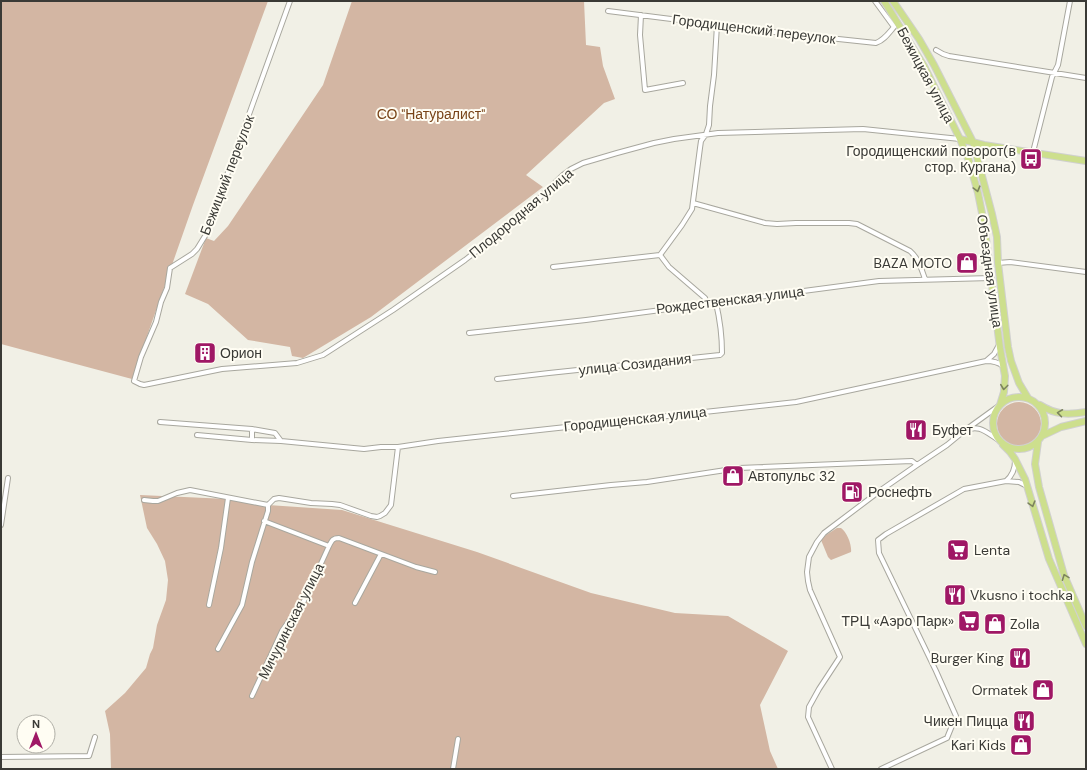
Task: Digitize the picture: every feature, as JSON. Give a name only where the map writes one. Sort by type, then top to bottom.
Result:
[{"type":"main road","name":"Бежицкая улица","points":[[884,1],[924,66],[960,139],[1086,161]]},
{"type":"main road","name":"Бежицкая улица","points":[[894,1],[934,65],[973,142]]},
{"type":"main road","name":"Объездная улица","points":[[960,139],[969,161],[981,208],[1006,383],[1000,405]]},
{"type":"main road","name":"Объездная улица","points":[[973,142],[997,237],[998,263],[1011,361],[1019,383],[1028,398]]},
{"type":"main road","points":[[1086,412],[1060,414],[1049,411],[1028,398],[1013,397],[1000,405],[995,412],[992,421],[993,430],[997,438],[1015,459],[1025,479],[1048,559],[1086,644]]},
{"type":"main road","points":[[1003,445],[1017,450],[1025,449],[1038,442],[1045,427],[1045,419],[1042,410],[1037,403]]},
{"type":"main road","points":[[1042,436],[1061,427],[1086,421]]},
{"type":"main road","points":[[1038,442],[1035,464],[1038,487],[1064,575],[1086,626]]},
{"type":"street","name":"Бежицкий переулок","points":[[134,381],[141,357],[156,322],[161,302],[167,288],[170,268],[192,254],[205,236],[290,1]]},
{"type":"street","name":"Городищенский переулок","points":[[608,11],[871,43],[881,41],[894,27],[875,1]]},
{"type":"street","points":[[1033,152],[1051,81],[1058,66],[1070,1]]},
{"type":"street","points":[[641,15],[640,35],[645,90],[683,83]]},
{"type":"street","points":[[553,267],[660,255],[682,225],[692,209],[701,141],[706,134],[709,125],[717,25]]},
{"type":"street","points":[[936,50],[949,56],[1086,78]]},
{"type":"street","name":"Плодородная улица","points":[[134,381],[144,385],[222,369],[297,363],[323,355],[465,260],[509,226],[563,175],[583,163],[647,145],[706,134],[863,130],[960,139]]},
{"type":"street","points":[[693,203],[765,223],[857,224],[910,251],[920,264],[925,279]]},
{"type":"street","points":[[660,255],[669,267],[705,298],[707,304]]},
{"type":"street","points":[[998,263],[1010,262],[1086,272]]},
{"type":"street","name":"Рождественская улица","points":[[469,333],[586,320],[879,281],[991,278]]},
{"type":"street","name":"улица Созидания","points":[[497,379],[720,355],[722,353],[722,343],[720,321],[716,303]]},
{"type":"street","points":[[986,361],[994,354],[1000,344]]},
{"type":"street","points":[[986,361],[993,361],[1003,366]]},
{"type":"street","name":"Городищенская улица","points":[[197,435],[364,449],[380,447],[398,448],[438,441],[796,402],[986,361]]},
{"type":"street","points":[[832,769],[808,717],[809,707],[840,657],[810,590],[807,572],[809,557],[824,533],[881,490],[947,445],[1000,405]]},
{"type":"street","name":"Городищенская улица","points":[[160,422],[252,429],[275,433],[281,441]]},
{"type":"street","points":[[964,431],[973,428],[979,429],[997,438]]},
{"type":"street","points":[[252,429],[252,440]]},
{"type":"street","points":[[218,649],[242,605],[252,562],[268,511],[268,505],[274,499],[279,498],[336,505],[371,516],[380,516],[385,513],[391,505],[398,448]]},
{"type":"street","points":[[1006,481],[1014,470],[1015,459]]},
{"type":"street","points":[[513,496],[647,482],[739,468],[912,461],[917,465]]},
{"type":"street","points":[[1,525],[8,478]]},
{"type":"street","points":[[881,769],[947,738],[956,716],[936,671],[878,553],[878,540],[964,489],[1006,481],[1019,482],[1027,486]]},
{"type":"street","points":[[144,500],[158,501],[177,493],[190,490],[268,505]]},
{"type":"street","points":[[209,605],[221,548],[228,498]]},
{"type":"street","points":[[264,521],[329,546],[334,538],[339,538],[416,567],[435,572]]},
{"type":"street","name":"Мичуринская улица","points":[[252,696],[282,631],[298,612],[303,603],[329,546]]},
{"type":"street","points":[[355,603],[381,554]]},
{"type":"street","points":[[1,757],[89,756],[95,737]]},
{"type":"street","points":[[452,769],[458,739]]},
{"type":"green space","points":[[1,1],[268,1],[193,205],[132,379],[1,344]]},
{"type":"green space","name":"СО \"Натуралист\"","points":[[352,1],[584,1],[586,45],[600,47],[603,66],[615,99],[604,103],[526,175],[543,187],[371,317],[303,358],[292,356],[290,347],[248,340],[208,304],[185,294],[206,238],[214,241],[228,226],[323,85]]},
{"type":"green space","points":[[1019,402],[1031,406],[1037,412],[1041,424],[1037,436],[1031,442],[1019,446],[1007,442],[1001,436],[997,424],[1001,412],[1007,406]]},
{"type":"green space","points":[[140,495],[228,499],[268,505],[342,510],[477,552],[591,593],[675,613],[728,616],[788,651],[760,705],[770,751],[778,769],[111,769],[110,734],[105,711],[125,693],[146,668],[153,648],[157,625],[166,600],[168,580],[165,561],[147,528]]},
{"type":"green space","points":[[837,528],[841,528],[849,539],[851,552],[831,560],[828,557],[821,540]]},
{"type":"place","name":"Городищенский поворот(в стор. Кургана)","points":[[1031,159]]},
{"type":"place","name":"BAZA MOTO","points":[[967,263]]},
{"type":"place","name":"Орион","points":[[205,353]]},
{"type":"place","name":"Буфет","points":[[916,430]]},
{"type":"place","name":"Автопульс 32","points":[[733,476]]},
{"type":"place","name":"Роснефть","points":[[852,492]]},
{"type":"place","name":"Lenta","points":[[958,550]]},
{"type":"place","name":"Vkusno i tochka","points":[[955,595]]},
{"type":"place","name":"ТРЦ «Аэро Парк»","points":[[969,621]]},
{"type":"place","name":"Zolla","points":[[995,624]]},
{"type":"place","name":"Burger King","points":[[1020,658]]},
{"type":"place","name":"Ormatek","points":[[1043,690]]},
{"type":"place","name":"Чикен Пицца","points":[[1024,721]]},
{"type":"place","name":"Kari Kids","points":[[1021,745]]}]
